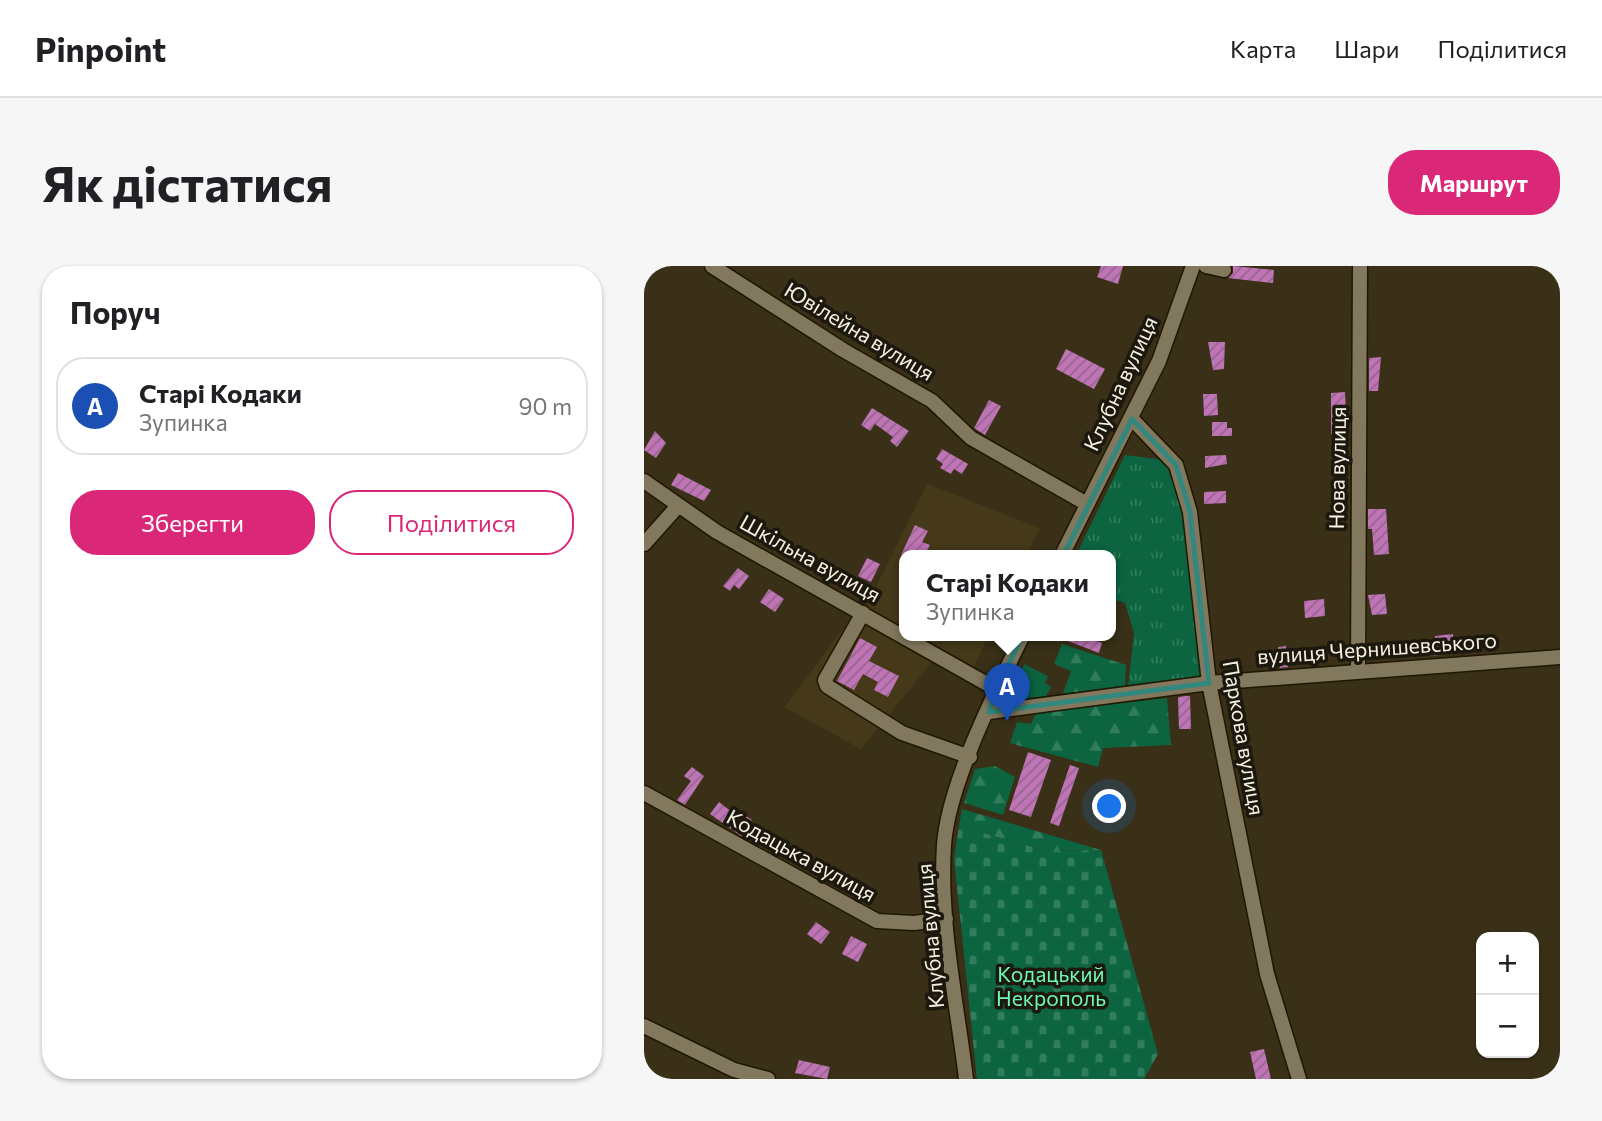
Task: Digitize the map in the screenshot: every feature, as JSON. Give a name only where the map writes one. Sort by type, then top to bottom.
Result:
[{"type":"street","name":"Ювілейна вулиця","points":[[712,266],[843,350],[932,401],[971,438],[1087,504]]},
{"type":"street","name":"Клубна вулиця","points":[[1064,550],[1132,419],[1158,361],[1193,266]]},
{"type":"street","points":[[1206,266],[1224,270]]},
{"type":"street","name":"Нова вулиця","points":[[1358,670],[1360,266]]},
{"type":"street","name":"Паркова вулиця","points":[[1132,419],[1176,465],[1190,512],[1209,682],[1267,974],[1299,1079]]},
{"type":"street","name":"Шкільна вулиця","points":[[644,481],[677,507],[899,634]]},
{"type":"street","points":[[644,544],[677,507]]},
{"type":"street","points":[[863,613],[830,668],[825,680],[827,686],[843,698],[872,711],[902,733],[970,757]]},
{"type":"street","name":"Шкільна вулиця","points":[[912,641],[996,689]]},
{"type":"street","name":"Клубна вулиця","points":[[966,1079],[946,919],[944,845],[950,810],[996,689],[1020,641]]},
{"type":"street","name":"вулиця Чернишевського","points":[[989,712],[1209,682],[1560,657]]},
{"type":"street","name":"Кодацька вулиця","points":[[644,793],[877,922],[914,923],[946,919]]},
{"type":"street","points":[[644,1026],[734,1070],[768,1079]]},
{"type":"highlighted area","points":[[1132,419],[1176,465],[1190,512],[1209,683],[989,712],[996,689]]},
{"type":"shaded area","points":[[927,484],[1040,528],[1029,550],[899,550],[899,627],[866,607]]},
{"type":"shaded area","points":[[853,616],[933,661],[861,749],[784,707]]},
{"type":"shaded area","points":[[923,641],[986,641],[972,670]]},
{"type":"green space","points":[[1125,455],[1165,460],[1185,517],[1206,678],[1128,686],[1134,633],[1125,603],[1116,600],[1116,550],[1078,550]]},
{"type":"green space","points":[[1062,644],[1126,665],[1125,687],[1080,696],[1063,693],[1071,671],[1054,664]]},
{"type":"green space","points":[[1024,664],[1048,676],[1045,683],[1051,687],[1045,698],[1020,704],[1008,702]]},
{"type":"green space","points":[[1167,698],[1171,745],[1103,748],[1098,767],[1010,743],[1017,722],[1031,724],[1036,713]]},
{"type":"green space","points":[[995,766],[1015,777],[1003,815],[964,803],[975,769]]},
{"type":"green space","points":[[962,809],[1101,850],[1046,851],[959,826]]},
{"type":"green space","name":"Кодацький Некрополь","points":[[959,826],[1046,851],[1101,850],[1158,1054],[1144,1079],[977,1079],[954,859]]},
{"type":"building","points":[[1101,266],[1123,266],[1118,284],[1097,277]]},
{"type":"building","points":[[1233,266],[1274,270],[1273,283],[1228,278],[1233,273]]},
{"type":"building","points":[[1208,342],[1225,342],[1224,369],[1213,370]]},
{"type":"building","points":[[1066,349],[1105,369],[1094,389],[1056,369]]},
{"type":"building","points":[[1381,357],[1378,391],[1369,391],[1369,358]]},
{"type":"building","points":[[1345,392],[1347,433],[1331,434],[1331,393]]},
{"type":"building","points":[[1203,394],[1217,394],[1218,415],[1204,416]]},
{"type":"building","points":[[989,400],[1001,406],[985,435],[974,428]]},
{"type":"building","points":[[872,408],[909,431],[897,447],[890,441],[893,437],[875,424],[870,431],[861,425]]},
{"type":"building","points":[[1212,422],[1227,422],[1227,428],[1232,428],[1232,436],[1212,436]]},
{"type":"building","points":[[655,431],[666,443],[656,458],[644,450]]},
{"type":"building","points":[[942,449],[968,464],[962,474],[954,469],[951,474],[940,468],[943,464],[936,459]]},
{"type":"building","points":[[1226,455],[1227,464],[1205,468],[1205,456]]},
{"type":"building","points":[[678,473],[711,490],[704,501],[671,485]]},
{"type":"building","points":[[1226,491],[1226,503],[1204,504],[1204,492]]},
{"type":"building","points":[[1368,509],[1386,509],[1389,554],[1374,555],[1372,529],[1368,529]]},
{"type":"building","points":[[915,525],[928,531],[922,542],[930,545],[928,550],[903,550]]},
{"type":"building","points":[[867,558],[880,564],[871,582],[858,576]]},
{"type":"building","points":[[738,568],[749,576],[739,589],[734,585],[730,591],[723,586]]},
{"type":"building","points":[[769,589],[784,599],[775,612],[760,602]]},
{"type":"building","points":[[1385,594],[1387,614],[1372,615],[1368,595]]},
{"type":"building","points":[[1324,599],[1325,616],[1305,618],[1304,601]]},
{"type":"building","points":[[1453,634],[1455,653],[1434,656],[1435,636]]},
{"type":"building","points":[[860,638],[877,647],[869,661],[899,676],[888,697],[874,690],[878,682],[863,674],[854,690],[837,681]]},
{"type":"building","points":[[1068,641],[1097,641],[1102,643],[1099,653]]},
{"type":"building","points":[[1286,646],[1286,650],[1310,648],[1311,661],[1288,663],[1288,667],[1280,668],[1278,647]]},
{"type":"building","points":[[1190,696],[1191,729],[1179,729],[1178,697]]},
{"type":"building","points":[[1028,752],[1051,760],[1031,817],[1009,810]]},
{"type":"building","points":[[1070,765],[1079,768],[1059,826],[1050,823]]},
{"type":"building","points":[[692,767],[704,776],[685,805],[677,800],[691,781],[684,776]]},
{"type":"building","points":[[719,802],[737,816],[740,812],[752,820],[741,836],[710,814]]},
{"type":"building","points":[[816,922],[830,932],[821,944],[807,934]]},
{"type":"building","points":[[851,936],[867,944],[858,962],[842,954]]},
{"type":"building","points":[[1264,1049],[1271,1079],[1256,1079],[1250,1052]]},
{"type":"building","points":[[799,1060],[830,1067],[827,1079],[795,1073]]},
{"type":"place","name":"Старі Кодаки","points":[[1007,721]]}]
